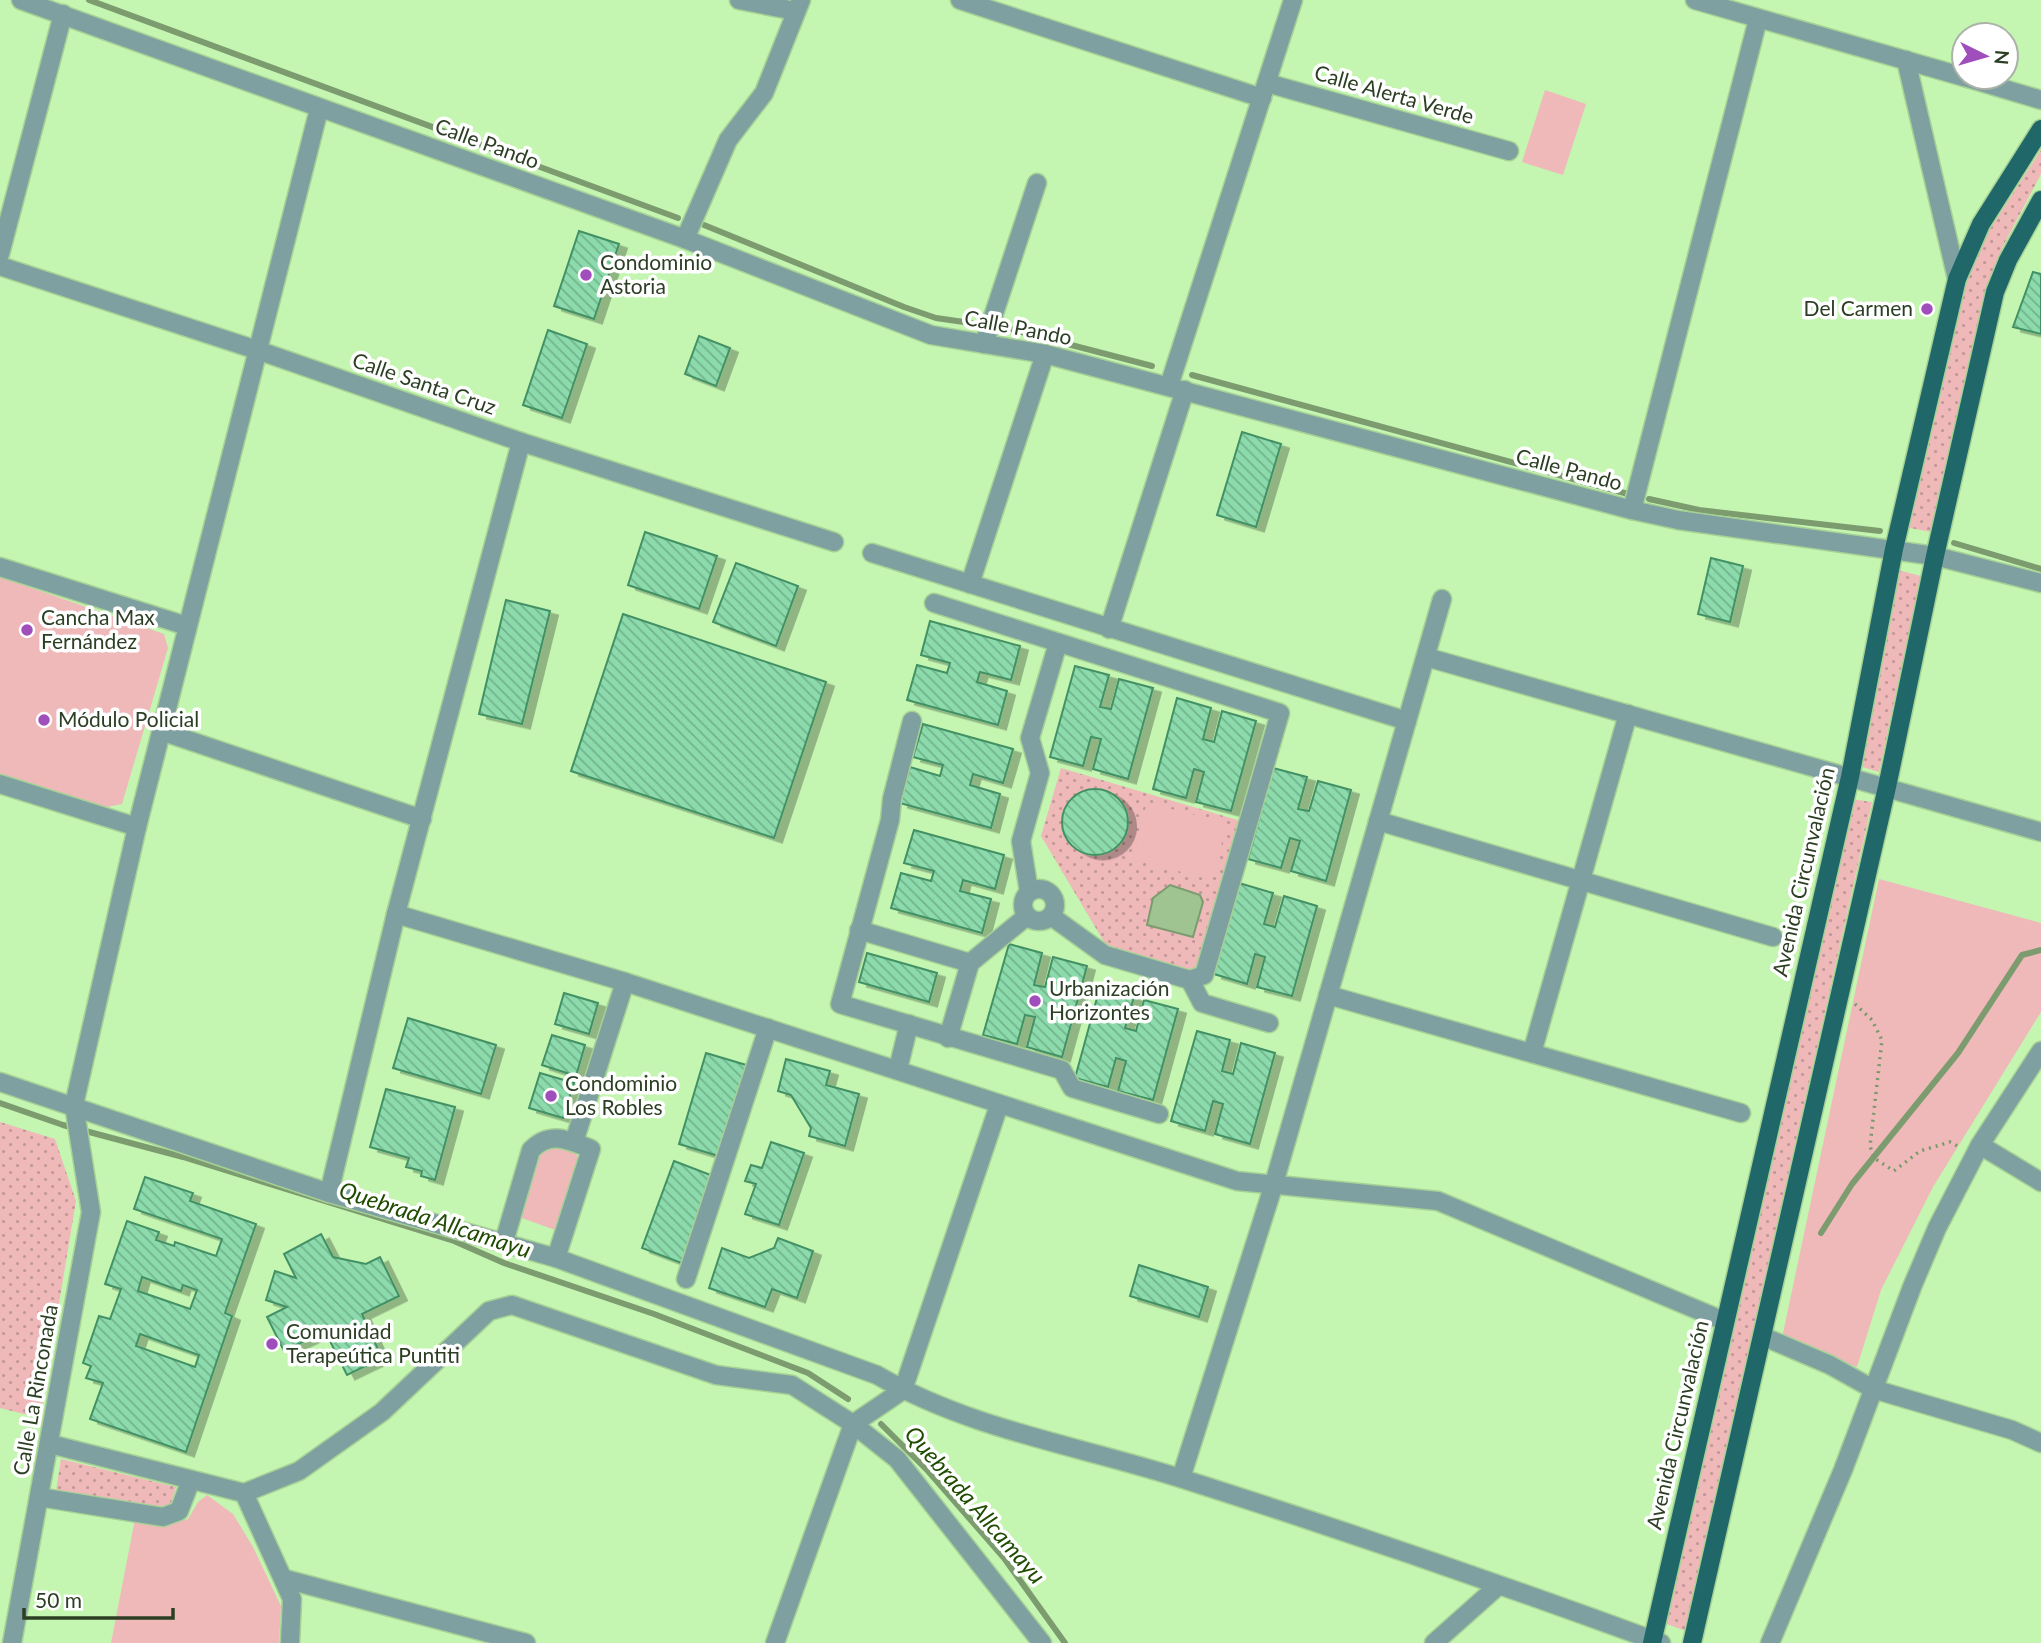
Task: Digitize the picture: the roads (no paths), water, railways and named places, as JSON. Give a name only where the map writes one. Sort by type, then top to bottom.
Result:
[{"type":"main road","name":"Avenida Circunvalación","points":[[1655,1642],[1724,1321],[1850,777],[1894,549],[1957,279],[1981,224],[2041,129]]},
{"type":"main road","points":[[1692,1643],[1887,787],[1934,556],[1995,292],[2008,260],[2041,200]]},
{"type":"street","name":"Calle Pando","points":[[21,0],[685,240],[931,335],[1045,354],[1632,510],[1678,520],[1934,556],[2041,583]]},
{"type":"street","points":[[685,240],[729,140],[764,93],[798,5],[738,0]]},
{"type":"street","name":"Calle Alerta Verde","points":[[960,0],[1264,90],[1509,151]]},
{"type":"street","points":[[1109,629],[1264,90],[1293,0]]},
{"type":"street","points":[[1695,0],[1950,73]]},
{"type":"street","points":[[0,254],[63,14]]},
{"type":"street","points":[[1632,510],[1758,19]]},
{"type":"street","points":[[1906,60],[1957,279]]},
{"type":"street","points":[[2011,91],[2041,100]]},
{"type":"street","name":"Calle La Rinconada","points":[[12,1643],[91,1212],[75,1110],[136,827],[319,108]]},
{"type":"street","points":[[985,344],[1037,183]]},
{"type":"street","name":"Calle Santa Cruz","points":[[0,266],[257,350],[521,442],[834,542]]},
{"type":"street","points":[[970,584],[1045,354]]},
{"type":"street","points":[[329,1193],[396,914],[521,442]]},
{"type":"street","points":[[872,553],[1407,721]]},
{"type":"street","points":[[0,567],[187,626]]},
{"type":"street","points":[[1181,1478],[1273,1187],[1442,599]]},
{"type":"street","points":[[934,603],[1280,713],[1204,975],[1190,980],[1105,955],[1051,916]]},
{"type":"street","points":[[1027,916],[1023,901],[1029,892],[1021,841],[1040,773],[1030,738],[1058,643]]},
{"type":"street","points":[[1426,656],[2041,832]]},
{"type":"street","points":[[1532,1053],[1628,713]]},
{"type":"street","points":[[912,721],[892,799],[890,820],[840,1004],[1062,1070],[1072,1088],[1159,1114]]},
{"type":"street","points":[[161,731],[422,819]]},
{"type":"street","points":[[0,784],[136,827]]},
{"type":"street","points":[[1378,821],[1773,937]]},
{"type":"street","points":[[1027,916],[1042,921],[1051,916],[1055,906],[1053,896],[1044,890],[1029,892]]},
{"type":"street","points":[[396,914],[625,982],[1237,1181],[1273,1187],[1438,1201],[1724,1321]]},
{"type":"street","points":[[947,1038],[970,963],[1027,916]]},
{"type":"street","points":[[859,930],[970,963]]},
{"type":"street","points":[[1190,980],[1202,1003],[1269,1023]]},
{"type":"street","points":[[573,1142],[625,982]]},
{"type":"street","points":[[1328,995],[1741,1113]]},
{"type":"street","points":[[898,1069],[909,1024]]},
{"type":"street","points":[[686,1279],[768,1028]]},
{"type":"street","points":[[1770,1643],[1922,1263],[1978,1150],[2041,1051]]},
{"type":"street","points":[[0,1082],[75,1110],[329,1193],[556,1258],[877,1375],[904,1390],[1013,1432],[1181,1478],[1655,1642]]},
{"type":"street","points":[[775,1643],[853,1424],[904,1390],[999,1105]]},
{"type":"street","points":[[504,1242],[531,1150],[538,1142],[550,1138],[573,1142],[591,1149],[556,1258]]},
{"type":"street","points":[[1978,1150],[2041,1182]]},
{"type":"street","points":[[50,1444],[244,1493],[299,1471],[382,1412],[489,1311],[512,1305],[716,1375],[792,1385],[853,1424],[897,1459],[1042,1643]]},
{"type":"street","points":[[1762,1336],[1830,1365],[1873,1389],[2012,1430],[2041,1443]]},
{"type":"street","points":[[39,1497],[163,1517],[179,1511],[191,1480]]},
{"type":"street","points":[[244,1493],[292,1599],[290,1643]]},
{"type":"street","points":[[285,1579],[526,1643]]},
{"type":"street","points":[[1434,1643],[1498,1586]]},
{"type":"waterway","points":[[89,0],[678,218]]},
{"type":"waterway","points":[[704,225],[904,307],[936,318],[971,323]]},
{"type":"waterway","points":[[1006,328],[1152,366]]},
{"type":"waterway","points":[[1192,375],[1628,494]]},
{"type":"waterway","points":[[1649,499],[1699,510],[1880,531]]},
{"type":"waterway","points":[[1954,543],[2041,569]]},
{"type":"waterway","points":[[1821,1233],[1852,1184],[1958,1053],[2022,955],[2041,950]]},
{"type":"waterway","name":"Quebrada Allcamayu","points":[[0,1103],[63,1125],[183,1157],[454,1241],[504,1263],[654,1314],[808,1373],[848,1399]]},
{"type":"waterway","name":"Quebrada Allcamayu","points":[[881,1424],[928,1471],[1004,1558],[1065,1643]]},
{"type":"place","name":"Condominio Astoria","points":[[586,275]]},
{"type":"place","name":"Del Carmen","points":[[1927,309]]},
{"type":"place","name":"Cancha Max Fernández","points":[[27,630]]},
{"type":"place","name":"Módulo Policial","points":[[44,720]]},
{"type":"place","name":"Urbanización Horizontes","points":[[1035,1001]]},
{"type":"place","name":"Condominio Los Robles","points":[[551,1096]]},
{"type":"place","name":"Comunidad Terapeútica Puntiti","points":[[272,1344]]}]
